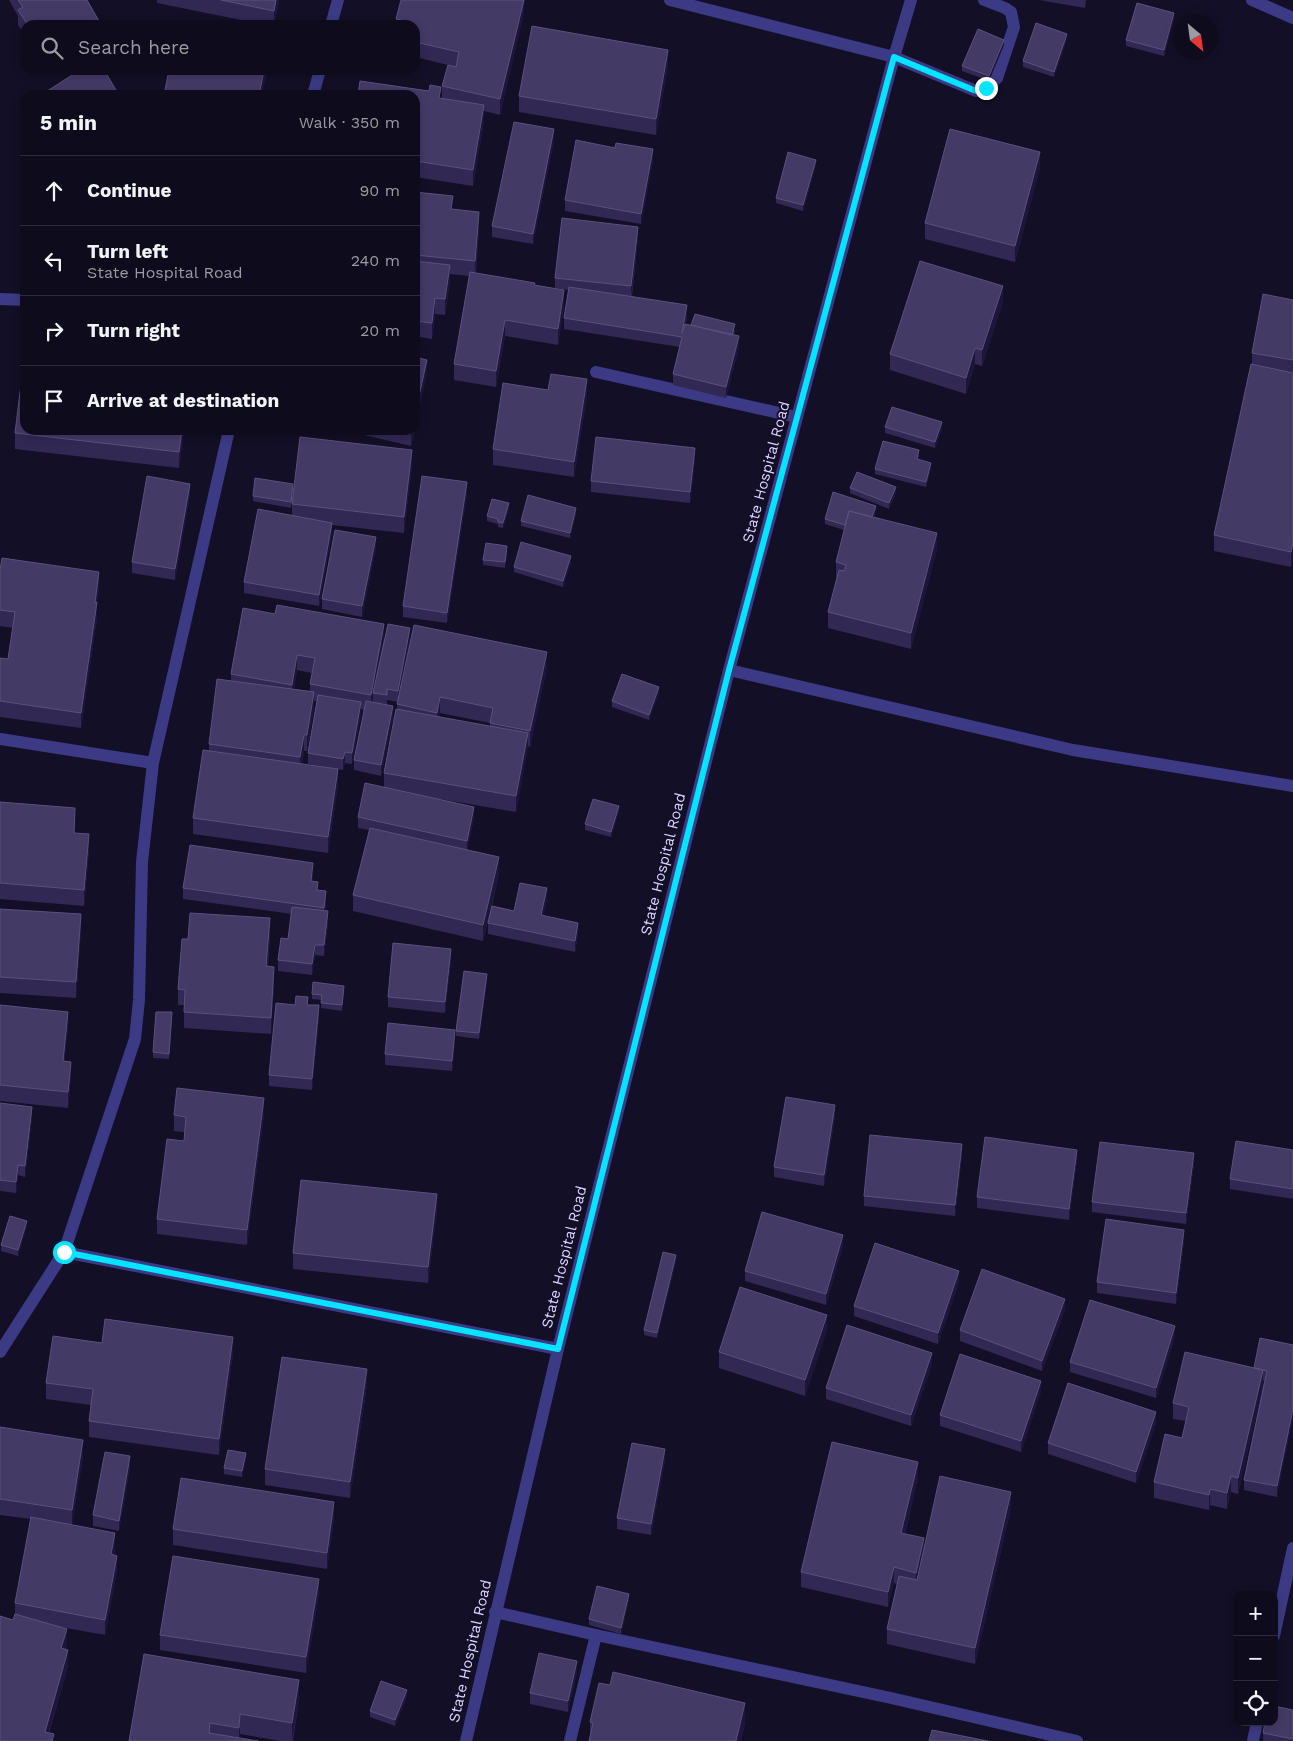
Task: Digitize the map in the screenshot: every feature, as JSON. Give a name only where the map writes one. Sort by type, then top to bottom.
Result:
[{"type":"street","points":[[332,20],[338,0]]},
{"type":"street","points":[[670,0],[894,57],[976,91],[986,88],[997,78],[1014,27],[1011,12],[984,0]]},
{"type":"street","name":"State Hospital Road","points":[[466,1741],[558,1349],[729,670],[894,57],[912,0]]},
{"type":"street","points":[[1252,0],[1293,18]]},
{"type":"street","points":[[314,90],[319,75]]},
{"type":"street","points":[[0,299],[20,300]]},
{"type":"street","points":[[596,372],[797,417]]},
{"type":"street","points":[[0,1352],[64,1252],[135,1040],[139,1000],[142,862],[154,763],[228,435]]},
{"type":"street","points":[[729,670],[1073,750],[1293,786]]},
{"type":"street","points":[[0,739],[154,763]]},
{"type":"street","points":[[64,1252],[558,1349]]},
{"type":"street","points":[[1278,1617],[1293,1548]]},
{"type":"street","points":[[496,1612],[596,1636],[882,1696],[1077,1741]]},
{"type":"street","points":[[570,1741],[596,1636]]},
{"type":"street","points":[[1253,1741],[1256,1726]]},
{"type":"building","points":[[18,0],[87,0],[98,20],[25,20],[18,10],[23,7]]},
{"type":"building","points":[[221,0],[276,0],[274,11]]},
{"type":"building","points":[[401,0],[524,0],[500,99],[442,86],[448,65],[456,67],[459,52],[420,43],[420,20],[396,19]]},
{"type":"building","points":[[1137,3],[1174,13],[1164,50],[1126,40]]},
{"type":"building","points":[[1036,23],[1067,34],[1054,72],[1023,61]]},
{"type":"building","points":[[532,26],[668,50],[656,119],[519,96]]},
{"type":"building","points":[[978,29],[1004,40],[989,76],[962,66]]},
{"type":"building","points":[[72,75],[107,75],[116,90],[49,90]]},
{"type":"building","points":[[168,75],[263,75],[260,90],[165,90]]},
{"type":"building","points":[[360,81],[429,91],[430,85],[441,87],[439,98],[484,105],[473,170],[420,162],[420,90],[359,90]]},
{"type":"building","points":[[514,122],[554,129],[533,234],[492,226]]},
{"type":"building","points":[[950,129],[1040,152],[1015,246],[925,223]]},
{"type":"building","points":[[576,140],[615,148],[616,143],[653,149],[641,214],[565,200]]},
{"type":"building","points":[[788,152],[816,160],[803,205],[776,198]]},
{"type":"building","points":[[420,193],[453,196],[451,209],[479,212],[475,261],[420,256]]},
{"type":"building","points":[[562,218],[638,227],[631,286],[555,278]]},
{"type":"building","points":[[920,261],[1003,286],[982,350],[975,348],[966,378],[890,354]]},
{"type":"building","points":[[420,262],[450,265],[445,299],[435,298],[432,323],[420,322]]},
{"type":"building","points":[[470,272],[564,290],[558,329],[505,320],[496,371],[454,364]]},
{"type":"building","points":[[569,287],[687,305],[682,333],[685,324],[739,336],[726,387],[673,374],[682,337],[564,318]]},
{"type":"building","points":[[1263,294],[1293,300],[1293,360],[1252,353]]},
{"type":"building","points":[[695,314],[735,324],[732,335],[691,325]]},
{"type":"building","points":[[420,358],[427,360],[420,392]]},
{"type":"building","points":[[1251,364],[1293,373],[1293,543],[1291,552],[1214,535]]},
{"type":"building","points":[[551,374],[587,379],[574,462],[493,449],[503,383],[548,390]]},
{"type":"building","points":[[20,392],[20,434],[15,433]]},
{"type":"building","points":[[892,407],[942,422],[935,442],[885,427]]},
{"type":"building","points":[[32,435],[181,435],[179,452]]},
{"type":"building","points":[[300,437],[412,450],[404,517],[292,504]]},
{"type":"building","points":[[596,437],[695,448],[690,492],[591,481]]},
{"type":"building","points":[[883,441],[919,450],[917,459],[931,463],[926,482],[875,469]]},
{"type":"building","points":[[857,472],[896,487],[889,503],[850,488]]},
{"type":"building","points":[[147,476],[190,484],[175,569],[132,562]]},
{"type":"building","points":[[422,476],[467,482],[447,613],[403,606]]},
{"type":"building","points":[[255,478],[293,484],[291,502],[253,496]]},
{"type":"building","points":[[833,492],[876,506],[872,517],[849,511],[845,525],[825,519]]},
{"type":"building","points":[[528,495],[576,508],[570,533],[521,521]]},
{"type":"building","points":[[492,499],[509,503],[503,523],[498,522],[498,519],[487,516]]},
{"type":"building","points":[[258,509],[332,523],[319,595],[244,582]]},
{"type":"building","points":[[849,511],[937,533],[911,633],[828,612],[839,570],[844,571],[846,565],[836,562]]},
{"type":"building","points":[[335,530],[376,537],[362,606],[322,599]]},
{"type":"building","points":[[521,542],[571,556],[563,581],[514,567]]},
{"type":"building","points":[[486,543],[507,546],[505,562],[483,560]]},
{"type":"building","points":[[2,558],[99,572],[95,603],[97,602],[81,713],[0,701],[0,658],[8,659],[15,612],[0,610],[0,570]]},
{"type":"building","points":[[277,605],[384,624],[371,695],[310,684],[315,658],[297,655],[292,685],[231,674],[243,608],[275,614]]},
{"type":"building","points":[[388,624],[410,628],[398,691],[387,689],[387,695],[373,693]]},
{"type":"building","points":[[414,625],[547,652],[530,731],[490,723],[493,708],[440,697],[437,713],[397,704]]},
{"type":"building","points":[[622,674],[659,687],[649,715],[612,701]]},
{"type":"building","points":[[217,679],[314,692],[307,735],[304,735],[300,757],[209,744]]},
{"type":"building","points":[[318,695],[361,702],[352,753],[345,752],[343,759],[308,753]]},
{"type":"building","points":[[366,701],[393,706],[381,765],[354,760]]},
{"type":"building","points":[[396,709],[528,733],[516,796],[384,773]]},
{"type":"building","points":[[203,750],[338,769],[328,837],[193,818]]},
{"type":"building","points":[[365,783],[474,807],[467,841],[358,817]]},
{"type":"building","points":[[593,799],[619,806],[611,832],[585,824]]},
{"type":"building","points":[[0,802],[75,808],[74,833],[89,834],[84,890],[0,883]]},
{"type":"building","points":[[370,828],[499,857],[483,925],[353,895]]},
{"type":"building","points":[[190,845],[313,863],[311,881],[318,882],[317,890],[326,891],[324,908],[183,888]]},
{"type":"building","points":[[520,883],[547,888],[541,915],[578,923],[575,941],[488,923],[492,906],[514,911]]},
{"type":"building","points":[[292,907],[328,911],[324,945],[315,945],[312,964],[278,960],[281,938],[288,939]]},
{"type":"building","points":[[0,909],[81,914],[76,982],[0,977]]},
{"type":"building","points":[[190,913],[270,918],[266,966],[274,967],[271,1018],[184,1012],[185,990],[178,989],[182,939],[188,939]]},
{"type":"building","points":[[393,943],[451,949],[445,1002],[388,997]]},
{"type":"building","points":[[464,971],[487,974],[479,1033],[456,1031]]},
{"type":"building","points":[[313,982],[344,986],[342,1005],[321,1003],[322,995],[312,994]]},
{"type":"building","points":[[296,996],[308,997],[307,1005],[319,1005],[312,1079],[269,1075],[276,1003],[295,1005]]},
{"type":"building","points":[[0,1005],[68,1012],[63,1061],[71,1062],[68,1092],[0,1085]]},
{"type":"building","points":[[156,1012],[172,1012],[169,1054],[153,1052]]},
{"type":"building","points":[[388,1023],[455,1030],[452,1061],[385,1054]]},
{"type":"building","points":[[177,1088],[264,1098],[247,1230],[157,1219],[167,1139],[184,1141],[186,1117],[174,1115]]},
{"type":"building","points":[[786,1097],[835,1105],[824,1175],[774,1167]]},
{"type":"building","points":[[0,1103],[32,1107],[25,1166],[18,1165],[16,1182],[0,1180]]},
{"type":"building","points":[[870,1135],[962,1144],[955,1205],[864,1196]]},
{"type":"building","points":[[985,1137],[1077,1150],[1069,1209],[977,1197]]},
{"type":"building","points":[[1236,1141],[1293,1150],[1293,1189],[1230,1179]]},
{"type":"building","points":[[1100,1142],[1194,1153],[1186,1213],[1092,1202]]},
{"type":"building","points":[[301,1180],[437,1194],[428,1267],[293,1253]]},
{"type":"building","points":[[762,1212],[843,1235],[826,1294],[745,1271]]},
{"type":"building","points":[[10,1216],[27,1221],[18,1250],[1,1245]]},
{"type":"building","points":[[1106,1219],[1184,1230],[1176,1293],[1097,1282]]},
{"type":"building","points":[[875,1243],[959,1271],[938,1333],[854,1306]]},
{"type":"building","points":[[663,1252],[676,1255],[657,1333],[644,1330]]},
{"type":"building","points":[[982,1269],[1065,1299],[1042,1361],[960,1330]]},
{"type":"building","points":[[740,1287],[827,1315],[805,1380],[719,1352]]},
{"type":"building","points":[[1090,1300],[1175,1326],[1156,1388],[1070,1362]]},
{"type":"building","points":[[105,1319],[233,1337],[219,1439],[89,1421],[93,1389],[46,1383],[53,1336],[102,1343]]},
{"type":"building","points":[[847,1325],[932,1353],[911,1415],[826,1388]]},
{"type":"building","points":[[1260,1338],[1293,1345],[1293,1409],[1277,1486],[1244,1480],[1267,1371],[1254,1368]]},
{"type":"building","points":[[1185,1352],[1263,1370],[1238,1478],[1231,1476],[1227,1493],[1210,1489],[1209,1495],[1154,1482],[1165,1434],[1182,1438],[1189,1407],[1173,1403]]},
{"type":"building","points":[[960,1354],[1041,1381],[1021,1441],[940,1415]]},
{"type":"building","points":[[282,1357],[367,1369],[350,1482],[265,1469]]},
{"type":"building","points":[[1068,1383],[1156,1412],[1136,1472],[1048,1443]]},
{"type":"building","points":[[0,1427],[83,1440],[72,1510],[0,1499]]},
{"type":"building","points":[[832,1442],[918,1462],[901,1533],[924,1538],[916,1573],[894,1567],[888,1592],[801,1572]]},
{"type":"building","points":[[632,1443],[665,1449],[651,1524],[617,1518]]},
{"type":"building","points":[[228,1450],[246,1453],[242,1471],[224,1468]]},
{"type":"building","points":[[105,1452],[130,1456],[119,1521],[93,1515]]},
{"type":"building","points":[[940,1476],[1011,1492],[975,1648],[887,1629],[899,1576],[917,1580]]},
{"type":"building","points":[[181,1478],[334,1502],[327,1553],[173,1529]]},
{"type":"building","points":[[31,1517],[115,1533],[111,1554],[117,1556],[105,1620],[15,1603]]},
{"type":"building","points":[[173,1556],[319,1579],[306,1657],[160,1635]]},
{"type":"building","points":[[597,1586],[629,1594],[621,1628],[589,1619]]},
{"type":"building","points":[[15,1614],[67,1629],[61,1648],[68,1650],[45,1732],[54,1734],[52,1741],[0,1741],[0,1616],[13,1620]]},
{"type":"building","points":[[539,1653],[577,1661],[568,1701],[530,1693]]},
{"type":"building","points":[[144,1654],[299,1680],[292,1723],[240,1714],[239,1728],[210,1723],[209,1733],[258,1741],[129,1741]]},
{"type":"building","points":[[613,1672],[745,1703],[736,1741],[589,1741],[593,1723],[590,1722],[599,1683],[610,1685]]},
{"type":"building","points":[[381,1681],[407,1690],[395,1720],[370,1711]]},
{"type":"building","points":[[1278,1707],[1293,1710],[1293,1739],[1263,1733],[1264,1726],[1278,1726]]},
{"type":"building","points":[[932,1730],[988,1741],[929,1741]]},
{"type":"route","points":[[64,1252],[558,1349],[729,670],[894,57],[976,91],[986,88]]}]
